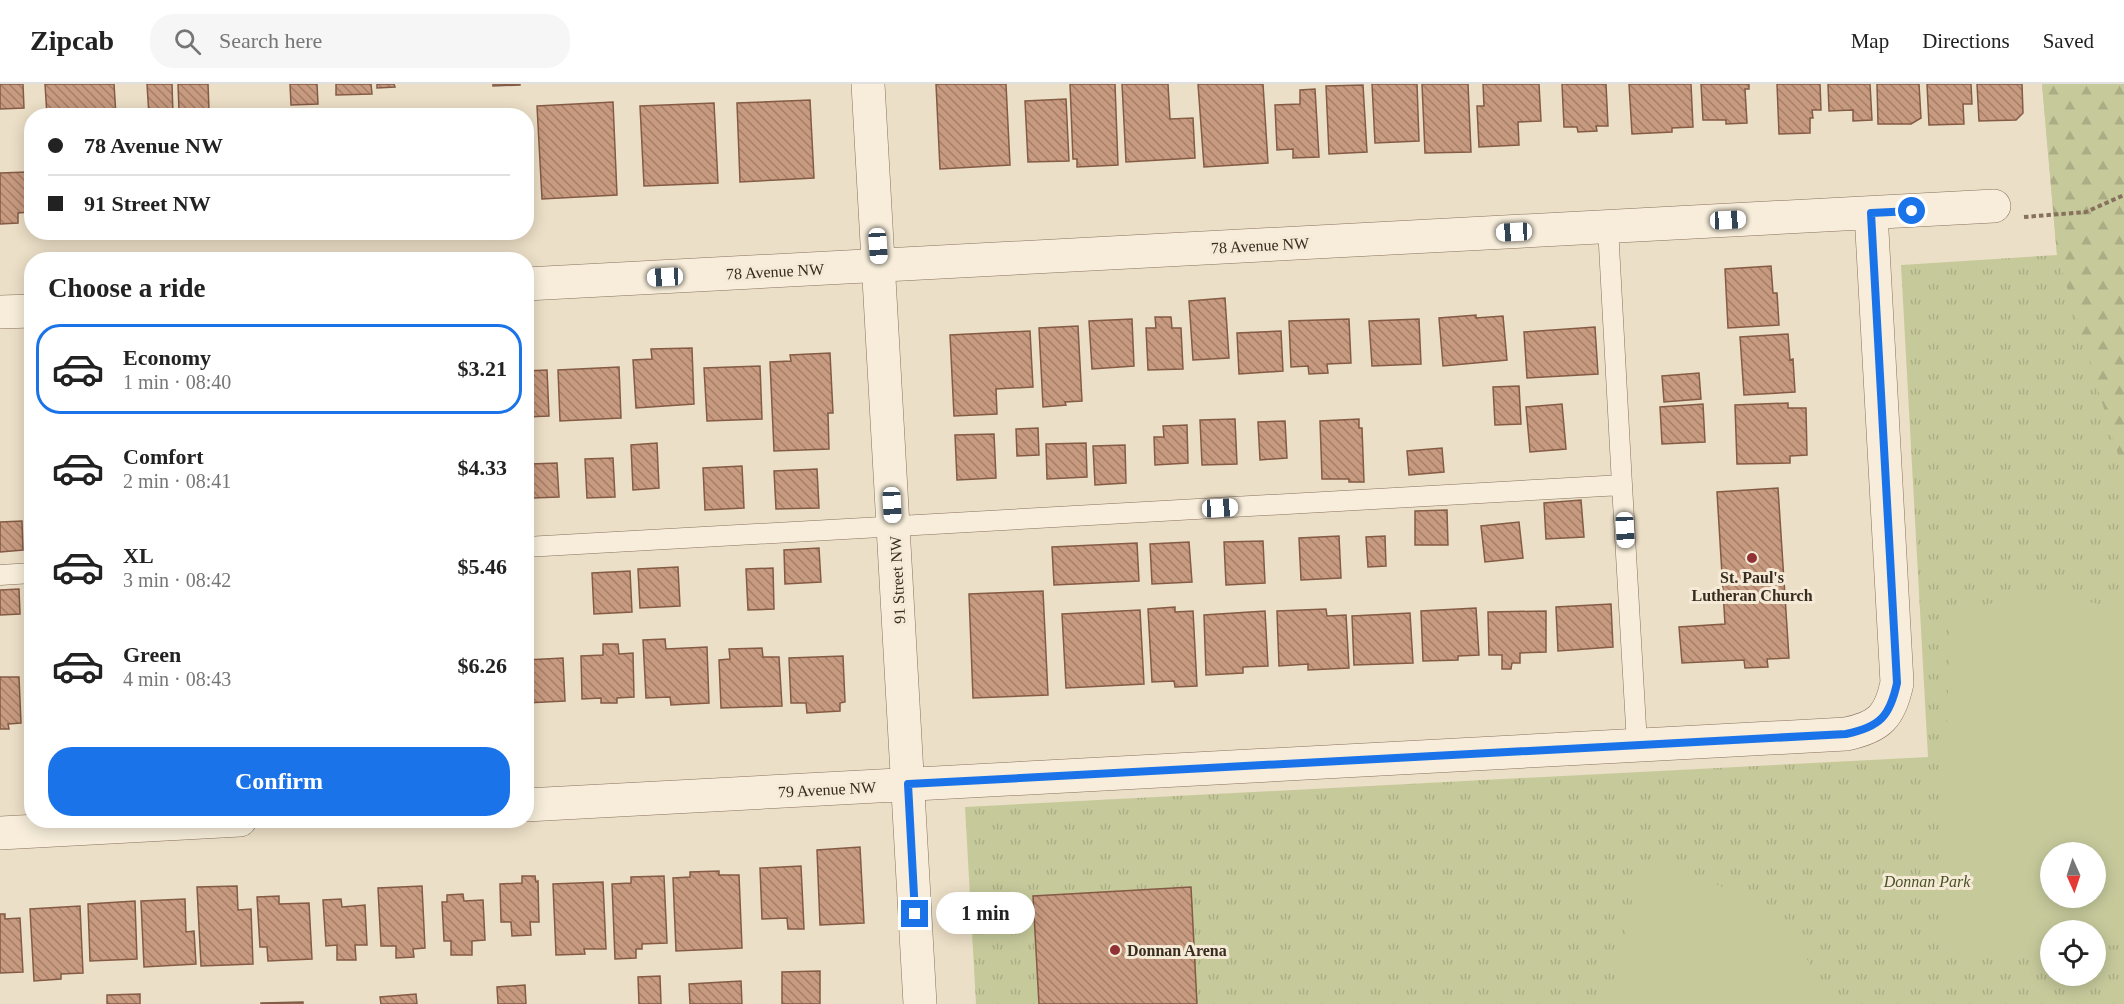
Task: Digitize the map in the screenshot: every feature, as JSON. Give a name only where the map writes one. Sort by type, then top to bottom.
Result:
[{"type":"street","name":"91 Street NW","points":[[868,84],[920,1004]]},
{"type":"street","name":"78 Avenue NW","points":[[534,284],[1994,206]]},
{"type":"street","name":"79 Avenue NW","points":[[534,805],[1846,734],[1867,728],[1889,711],[1897,683],[1871,213]]},
{"type":"street","points":[[0,312],[24,311]]},
{"type":"street","points":[[0,834],[103,828]]},
{"type":"lane","points":[[1608,226],[1637,744]]},
{"type":"lane","points":[[534,547],[1622,485]]},
{"type":"lane","points":[[0,575],[24,574]]},
{"type":"path","points":[[1994,206],[2019,217],[2086,212],[2124,195]]},
{"type":"green space","name":"Donnan Park","points":[[2042,84],[2124,84],[2124,1004],[976,1004],[965,807],[1928,757],[1901,265],[2057,255]]},
{"type":"green space","points":[[2042,84],[2124,84],[2124,474],[2057,255]]},
{"type":"green space","points":[[2037,592],[2124,609],[2124,944],[2106,946],[2106,920],[2040,920],[2040,952],[1962,961],[1941,941],[1950,614]]},
{"type":"green space","points":[[1641,864],[1688,872],[1752,900],[1800,944],[1828,1004],[1608,1004]]},
{"type":"building","points":[[0,84],[23,84],[24,108],[0,109]]},
{"type":"building","points":[[45,84],[114,84],[116,108],[46,108]]},
{"type":"building","points":[[147,84],[172,84],[173,108],[148,108]]},
{"type":"building","points":[[178,84],[208,84],[209,108],[179,108]]},
{"type":"building","points":[[290,84],[317,84],[318,104],[291,105]]},
{"type":"building","points":[[336,84],[371,84],[372,94],[336,95]]},
{"type":"building","points":[[377,84],[394,84],[395,87],[377,88]]},
{"type":"building","points":[[493,84],[520,84],[520,85],[493,86]]},
{"type":"building","points":[[936,84],[1006,84],[1010,165],[940,169]]},
{"type":"building","points":[[1070,84],[1115,84],[1118,165],[1077,167],[1077,159],[1073,159]]},
{"type":"building","points":[[1122,84],[1168,84],[1170,119],[1193,118],[1195,158],[1126,162]]},
{"type":"building","points":[[1198,84],[1263,84],[1268,163],[1204,167]]},
{"type":"building","points":[[1372,84],[1417,84],[1419,141],[1375,143]]},
{"type":"building","points":[[1422,84],[1468,84],[1471,152],[1425,153]]},
{"type":"building","points":[[1483,84],[1539,84],[1541,121],[1518,122],[1519,145],[1479,147],[1477,106],[1484,106]]},
{"type":"building","points":[[1562,84],[1606,84],[1608,126],[1596,126],[1597,131],[1578,132],[1577,127],[1564,127]]},
{"type":"building","points":[[1629,84],[1691,84],[1693,127],[1672,128],[1672,132],[1632,134]]},
{"type":"building","points":[[1701,84],[1749,84],[1749,89],[1745,89],[1747,123],[1726,124],[1726,120],[1703,120]]},
{"type":"building","points":[[1777,84],[1820,84],[1821,110],[1812,110],[1810,133],[1779,134]]},
{"type":"building","points":[[1828,84],[1870,84],[1872,120],[1853,121],[1853,110],[1829,111]]},
{"type":"building","points":[[1877,84],[1919,84],[1921,118],[1911,124],[1878,124]]},
{"type":"building","points":[[1927,84],[1971,84],[1972,104],[1963,104],[1964,124],[1929,125]]},
{"type":"building","points":[[1977,84],[2022,84],[2023,113],[2016,120],[1979,121]]},
{"type":"building","points":[[1363,85],[1367,152],[1329,154],[1326,86]]},
{"type":"building","points":[[1315,89],[1319,157],[1293,158],[1293,149],[1277,150],[1275,105],[1300,104],[1300,90]]},
{"type":"building","points":[[1066,99],[1069,161],[1028,162],[1025,101]]},
{"type":"building","points":[[810,100],[814,178],[740,182],[737,103]]},
{"type":"building","points":[[613,102],[617,195],[542,199],[537,106]]},
{"type":"building","points":[[714,103],[718,183],[644,186],[640,106]]},
{"type":"building","points":[[24,172],[24,212],[18,213],[18,223],[0,224],[0,173]]},
{"type":"building","points":[[1771,266],[1773,293],[1777,293],[1779,325],[1728,328],[1725,269]]},
{"type":"building","points":[[1225,298],[1229,358],[1193,360],[1189,301]]},
{"type":"building","points":[[1476,315],[1476,318],[1503,316],[1507,360],[1443,366],[1439,318]]},
{"type":"building","points":[[1155,317],[1171,317],[1172,328],[1181,328],[1183,369],[1148,370],[1146,328],[1156,328]]},
{"type":"building","points":[[1132,319],[1134,366],[1092,369],[1089,321]]},
{"type":"building","points":[[1349,319],[1351,363],[1327,364],[1328,373],[1309,374],[1308,366],[1291,367],[1289,321]]},
{"type":"building","points":[[1419,319],[1421,364],[1372,366],[1369,321]]},
{"type":"building","points":[[1078,326],[1082,401],[1043,407],[1039,328]]},
{"type":"building","points":[[1595,327],[1598,374],[1527,378],[1524,332]]},
{"type":"building","points":[[1030,331],[1033,387],[996,389],[997,414],[954,416],[950,335]]},
{"type":"building","points":[[1281,331],[1283,371],[1239,374],[1237,333]]},
{"type":"building","points":[[1788,334],[1790,360],[1793,359],[1795,392],[1744,395],[1740,337]]},
{"type":"building","points":[[692,348],[694,404],[636,408],[633,360],[652,359],[651,349]]},
{"type":"building","points":[[830,353],[833,413],[828,413],[829,449],[774,451],[770,362],[791,361],[790,355]]},
{"type":"building","points":[[760,366],[762,419],[707,421],[704,368]]},
{"type":"building","points":[[619,367],[621,418],[560,421],[558,370]]},
{"type":"building","points":[[547,370],[549,416],[534,417],[534,371]]},
{"type":"building","points":[[1699,373],[1701,399],[1664,402],[1662,376]]},
{"type":"building","points":[[1519,386],[1521,424],[1495,425],[1493,387]]},
{"type":"building","points":[[1788,403],[1788,408],[1806,408],[1807,455],[1790,456],[1790,463],[1737,464],[1735,405]]},
{"type":"building","points":[[1562,404],[1566,449],[1530,452],[1526,407]]},
{"type":"building","points":[[1703,404],[1705,442],[1662,444],[1660,407]]},
{"type":"building","points":[[1235,419],[1237,464],[1202,465],[1200,420]]},
{"type":"building","points":[[1359,419],[1359,428],[1362,428],[1364,482],[1349,482],[1349,479],[1322,479],[1320,421]]},
{"type":"building","points":[[1285,421],[1287,458],[1260,460],[1258,422]]},
{"type":"building","points":[[1187,425],[1188,463],[1155,465],[1154,437],[1164,437],[1163,426]]},
{"type":"building","points":[[1038,428],[1039,455],[1017,456],[1016,429]]},
{"type":"building","points":[[994,434],[996,478],[957,480],[955,435]]},
{"type":"building","points":[[657,443],[659,488],[633,490],[631,445]]},
{"type":"building","points":[[1086,443],[1087,477],[1047,479],[1046,444]]},
{"type":"building","points":[[1125,445],[1126,483],[1095,485],[1093,446]]},
{"type":"building","points":[[1442,448],[1444,472],[1409,475],[1407,451]]},
{"type":"building","points":[[613,458],[615,497],[587,498],[585,459]]},
{"type":"building","points":[[557,463],[559,497],[534,498],[534,464]]},
{"type":"building","points":[[742,466],[744,508],[705,510],[703,468]]},
{"type":"building","points":[[817,469],[819,508],[776,509],[774,471]]},
{"type":"building","name":"St. Paul's Lutheran Church","points":[[1778,488],[1789,658],[1767,659],[1768,667],[1745,668],[1744,660],[1682,663],[1679,627],[1725,624],[1717,492]]},
{"type":"building","points":[[1581,500],[1584,537],[1546,539],[1544,503]]},
{"type":"building","points":[[1447,510],[1448,545],[1415,545],[1415,511]]},
{"type":"building","points":[[22,521],[23,550],[0,552],[0,522]]},
{"type":"building","points":[[1519,522],[1523,558],[1485,562],[1481,526]]},
{"type":"building","points":[[1339,536],[1341,578],[1301,580],[1299,538]]},
{"type":"building","points":[[1385,536],[1386,566],[1368,567],[1366,537]]},
{"type":"building","points":[[1263,541],[1265,583],[1226,585],[1224,542]]},
{"type":"building","points":[[1189,542],[1192,582],[1152,584],[1150,544]]},
{"type":"building","points":[[1137,543],[1139,581],[1054,585],[1052,547]]},
{"type":"building","points":[[819,548],[821,582],[785,584],[784,550]]},
{"type":"building","points":[[678,567],[680,606],[640,608],[638,569]]},
{"type":"building","points":[[773,568],[774,609],[748,610],[746,569]]},
{"type":"building","points":[[630,571],[632,612],[594,614],[592,573]]},
{"type":"building","points":[[19,589],[20,614],[0,615],[0,590]]},
{"type":"building","points":[[1043,591],[1048,695],[973,698],[969,594]]},
{"type":"building","points":[[1611,604],[1613,647],[1558,651],[1556,607]]},
{"type":"building","points":[[1175,607],[1175,612],[1193,611],[1197,686],[1175,687],[1174,681],[1152,682],[1148,609]]},
{"type":"building","points":[[1476,608],[1479,655],[1458,656],[1458,660],[1423,661],[1421,611]]},
{"type":"building","points":[[1326,609],[1327,616],[1346,615],[1349,668],[1308,670],[1308,664],[1279,666],[1277,611]]},
{"type":"building","points":[[1140,610],[1144,684],[1066,688],[1062,614]]},
{"type":"building","points":[[1265,611],[1268,666],[1243,667],[1243,673],[1206,675],[1204,615]]},
{"type":"building","points":[[1546,611],[1546,652],[1520,653],[1520,663],[1512,663],[1511,669],[1502,669],[1502,655],[1489,655],[1488,612]]},
{"type":"building","points":[[1410,613],[1413,663],[1354,665],[1352,616]]},
{"type":"building","points":[[665,639],[666,649],[707,647],[709,703],[671,705],[670,697],[646,698],[643,640]]},
{"type":"building","points":[[603,644],[618,644],[619,654],[633,653],[634,697],[617,698],[617,703],[601,703],[601,698],[582,699],[581,656],[603,655]]},
{"type":"building","points":[[762,648],[763,657],[779,657],[782,706],[721,708],[719,660],[730,659],[729,649]]},
{"type":"building","points":[[843,656],[845,702],[840,703],[840,711],[807,713],[806,703],[791,703],[789,658]]},
{"type":"building","points":[[563,658],[565,701],[534,703],[534,660]]},
{"type":"building","points":[[0,677],[19,677],[21,723],[8,724],[9,729],[0,729]]},
{"type":"building","points":[[860,847],[864,923],[820,925],[817,850]]},
{"type":"building","points":[[801,866],[804,929],[788,929],[787,918],[762,919],[760,868]]},
{"type":"building","points":[[719,871],[719,875],[739,875],[742,948],[676,951],[673,878],[690,877],[690,872]]},
{"type":"building","points":[[522,876],[535,876],[536,882],[538,881],[539,922],[530,922],[531,935],[512,936],[511,922],[501,922],[500,884],[522,883]]},
{"type":"building","points":[[664,876],[667,943],[642,944],[642,949],[636,949],[636,958],[615,959],[612,884],[631,883],[631,877]]},
{"type":"building","points":[[603,882],[606,949],[584,949],[585,954],[556,955],[553,884]]},
{"type":"building","points":[[237,886],[238,910],[251,909],[253,964],[201,966],[197,887]]},
{"type":"building","points":[[422,886],[425,948],[413,949],[414,957],[396,958],[396,946],[381,946],[378,888]]},
{"type":"building","name":"Donnan Arena","points":[[1191,887],[1197,1004],[1039,1004],[1033,896]]},
{"type":"building","points":[[463,894],[464,901],[483,900],[485,940],[472,941],[472,955],[451,955],[451,941],[444,941],[442,902],[447,902],[447,895]]},
{"type":"building","points":[[279,896],[279,904],[309,903],[312,959],[268,961],[267,947],[260,947],[257,897]]},
{"type":"building","points":[[185,899],[186,932],[194,931],[196,964],[144,967],[141,901]]},
{"type":"building","points":[[341,899],[342,907],[365,905],[367,945],[355,945],[356,960],[337,960],[337,945],[326,946],[323,900]]},
{"type":"building","points":[[135,901],[137,959],[90,961],[88,904]]},
{"type":"building","points":[[80,906],[83,973],[61,974],[61,979],[34,981],[30,909]]},
{"type":"building","points":[[0,914],[5,914],[5,919],[20,918],[23,972],[0,973]]},
{"type":"building","points":[[820,971],[820,1004],[782,1004],[782,972]]},
{"type":"building","points":[[660,976],[661,1004],[639,1004],[638,977]]},
{"type":"building","points":[[741,981],[742,1004],[690,1004],[689,984]]},
{"type":"building","points":[[525,985],[526,1004],[498,1004],[497,987]]},
{"type":"building","points":[[140,994],[140,1004],[107,1004],[107,995]]},
{"type":"building","points":[[416,994],[417,1004],[381,1004],[380,997]]},
{"type":"building","points":[[303,1002],[303,1004],[261,1004],[261,1003]]},
{"type":"place","name":"St. Paul's Lutheran Church","points":[[1752,558]]},
{"type":"place","name":"Donnan Arena","points":[[1115,950]]},
{"type":"route","points":[[915,914],[908,784],[1846,734],[1867,728],[1880,720],[1889,711],[1897,683],[1871,213],[1912,211]]}]
